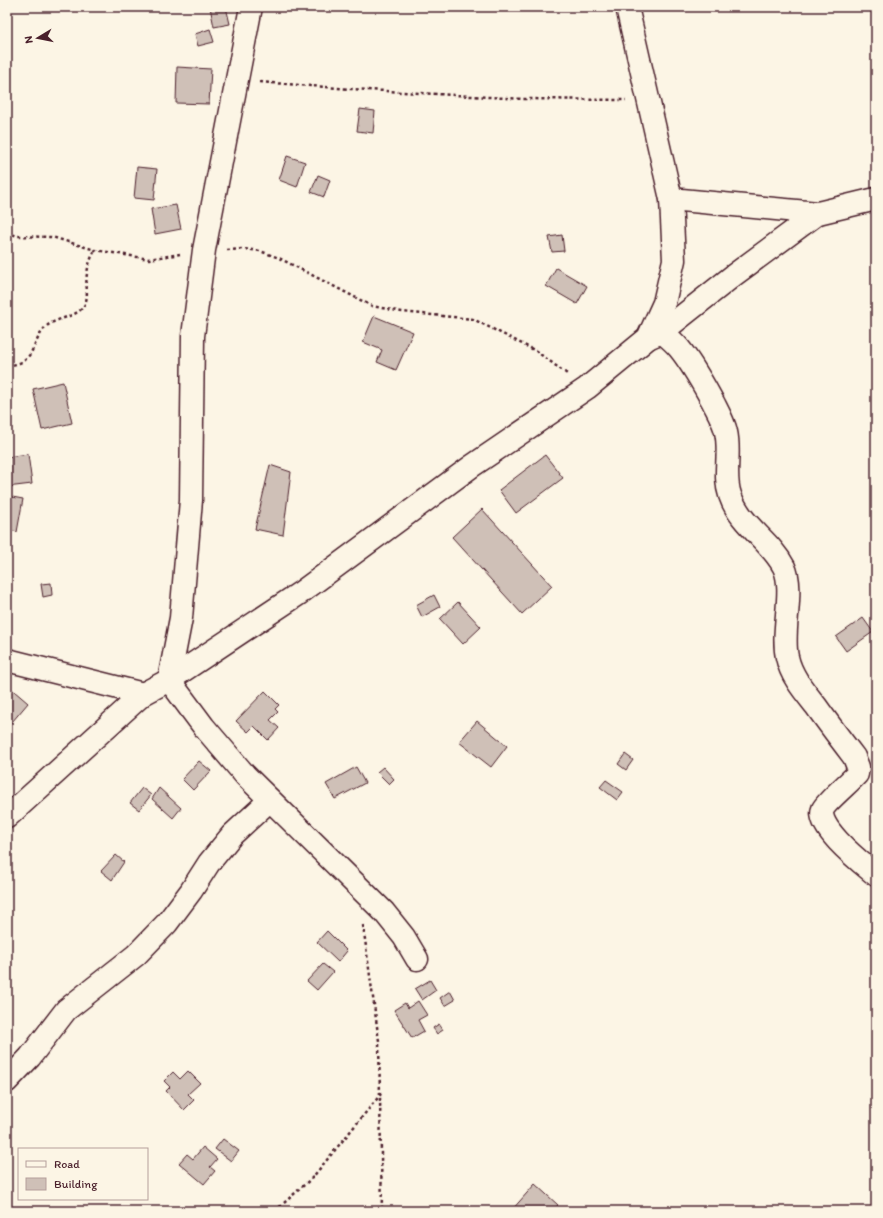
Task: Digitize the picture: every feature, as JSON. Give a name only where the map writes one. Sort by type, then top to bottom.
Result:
[{"type":"street","points":[[251,7],[205,247],[193,336],[191,500],[182,610],[169,680],[204,727],[245,775],[384,912],[404,936],[417,959]]},
{"type":"street","points":[[627,7],[671,199],[674,260],[655,335]]},
{"type":"street","points":[[671,199],[818,213],[876,199]]},
{"type":"street","points":[[7,817],[143,694],[169,680],[300,593],[472,466],[587,388],[734,275],[818,213]]},
{"type":"street","points":[[655,335],[678,347],[703,383],[721,417],[726,432],[728,447],[729,494],[736,510],[748,525],[771,546],[784,568],[788,585],[785,640],[787,658],[794,676],[854,757],[858,767],[857,774],[823,808],[821,817],[824,825],[834,836],[876,875]]},
{"type":"street","points":[[7,660],[143,694]]},
{"type":"street","points":[[7,1081],[30,1057],[66,1010],[136,955],[167,923],[191,891],[209,863],[232,835],[270,800]]},
{"type":"path","points":[[236,80],[523,100],[648,101]]},
{"type":"path","points":[[7,232],[17,236],[52,236],[95,250],[149,260],[188,253],[205,247],[260,251],[279,258],[372,306],[402,312],[473,319],[536,351],[587,388]]},
{"type":"path","points":[[7,366],[21,363],[27,358],[40,333],[48,325],[81,310],[85,304],[87,292],[86,275],[88,265],[95,250]]},
{"type":"path","points":[[363,923],[379,1041],[382,1211]]},
{"type":"path","points":[[275,1211],[312,1178],[381,1094]]},
{"type":"building","points":[[210,7],[226,7],[230,24],[214,27]]},
{"type":"building","points":[[210,29],[214,42],[198,46],[195,34]]},
{"type":"building","points":[[177,67],[211,69],[209,104],[176,103]]},
{"type":"building","points":[[360,109],[375,111],[373,133],[357,131]]},
{"type":"building","points":[[287,156],[305,162],[297,187],[279,180]]},
{"type":"building","points":[[137,167],[157,169],[154,200],[134,198]]},
{"type":"building","points":[[318,175],[330,180],[324,197],[311,192]]},
{"type":"building","points":[[176,205],[181,229],[155,234],[151,209]]},
{"type":"building","points":[[562,235],[564,251],[552,252],[549,237]]},
{"type":"building","points":[[556,268],[587,286],[577,304],[546,286]]},
{"type":"building","points":[[374,316],[413,332],[396,370],[377,362],[382,350],[363,342]]},
{"type":"building","points":[[63,382],[72,423],[42,430],[33,389]]},
{"type":"building","points":[[28,454],[32,484],[7,487],[7,457]]},
{"type":"building","points":[[545,455],[563,478],[516,513],[499,490]]},
{"type":"building","points":[[270,465],[291,472],[283,535],[255,529]]},
{"type":"building","points":[[7,496],[23,499],[17,532],[7,529]]},
{"type":"building","points":[[482,509],[552,586],[522,614],[452,537]]},
{"type":"building","points":[[51,583],[52,595],[43,597],[41,584]]},
{"type":"building","points":[[434,595],[440,607],[422,617],[416,605]]},
{"type":"building","points":[[458,602],[481,627],[463,644],[440,619]]},
{"type":"building","points":[[863,618],[873,632],[846,651],[836,637]]},
{"type":"building","points":[[7,685],[28,703],[7,728]]},
{"type":"building","points":[[265,691],[279,705],[275,709],[278,712],[270,720],[279,728],[268,740],[254,726],[248,732],[236,721]]},
{"type":"building","points":[[477,721],[507,746],[491,767],[459,742]]},
{"type":"building","points":[[625,754],[633,760],[626,770],[618,764]]},
{"type":"building","points":[[199,761],[211,771],[193,790],[182,779]]},
{"type":"building","points":[[356,767],[365,783],[335,799],[326,784]]},
{"type":"building","points":[[383,767],[394,779],[389,784],[377,772]]},
{"type":"building","points":[[606,780],[623,792],[617,800],[600,787]]},
{"type":"building","points":[[142,788],[151,795],[139,810],[130,803]]},
{"type":"building","points":[[159,788],[181,808],[173,818],[152,799]]},
{"type":"building","points":[[116,855],[124,862],[112,880],[101,871]]},
{"type":"building","points":[[327,931],[347,951],[338,962],[317,942]]},
{"type":"building","points":[[323,964],[333,972],[317,990],[307,981]]},
{"type":"building","points":[[430,980],[436,990],[422,1000],[415,989]]},
{"type":"building","points":[[450,991],[455,1000],[445,1006],[440,998]]},
{"type":"building","points":[[418,1001],[427,1015],[418,1020],[424,1031],[412,1038],[394,1010],[405,1003],[408,1008]]},
{"type":"building","points":[[439,1024],[443,1030],[437,1034],[433,1028]]},
{"type":"building","points":[[188,1071],[200,1083],[188,1094],[194,1100],[184,1110],[166,1091],[170,1087],[164,1081],[173,1072],[180,1079]]},
{"type":"building","points":[[223,1139],[239,1151],[231,1161],[215,1149]]},
{"type":"building","points":[[203,1147],[217,1159],[210,1167],[215,1171],[204,1184],[179,1163],[187,1154],[193,1159]]},
{"type":"building","points":[[535,1184],[558,1205],[553,1211],[511,1211]]}]
